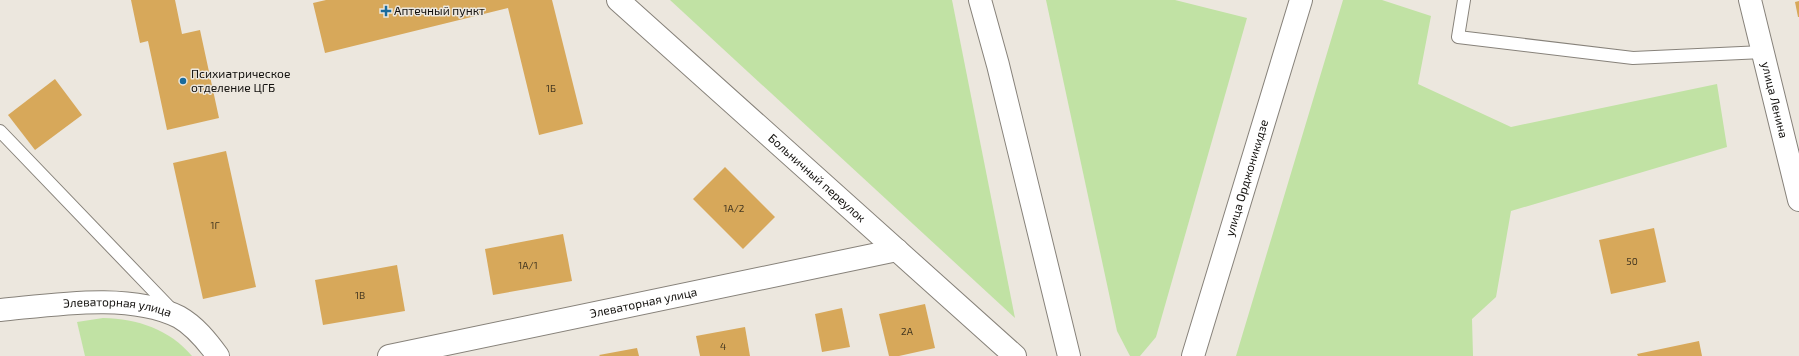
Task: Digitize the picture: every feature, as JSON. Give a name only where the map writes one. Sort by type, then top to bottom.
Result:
[{"type":"street","name":"Больничный переулок","points":[[618,0],[1015,356]]},
{"type":"street","points":[[980,0],[998,65],[1069,356]]},
{"type":"street","name":"улица Орджоникидзе","points":[[1193,356],[1301,0]]},
{"type":"street","name":"улица Ленина","points":[[1750,0],[1799,200]]},
{"type":"street","name":"Элеваторная улица","points":[[389,356],[897,250]]},
{"type":"street","name":"Элеваторная улица","points":[[0,310],[58,304],[119,303],[150,307],[179,318],[204,337],[218,356]]},
{"type":"lane","points":[[1464,0],[1458,37],[1633,58],[1762,52]]},
{"type":"lane","points":[[0,131],[179,318]]},
{"type":"green space","points":[[670,0],[952,0],[1015,318]]},
{"type":"green space","points":[[1046,0],[1175,0],[1247,18],[1156,337],[1140,356],[1130,356],[1117,331]]},
{"type":"green space","points":[[1343,0],[1382,0],[1431,16],[1418,84],[1511,127],[1717,84],[1727,147],[1511,211],[1496,297],[1472,319],[1473,356],[1236,356]]},
{"type":"green space","points":[[103,318],[140,323],[152,327],[173,339],[192,356],[85,356],[77,322]]},
{"type":"building","name":"Психиатрическое отделение ЦГБ","points":[[131,0],[175,0],[182,34],[200,30],[219,118],[167,130],[148,41],[140,43]]},
{"type":"building","points":[[326,0],[552,0],[583,124],[539,135],[508,8],[325,53],[313,3]]},
{"type":"building","points":[[1799,1],[1799,17],[1798,17],[1795,2]]},
{"type":"building","points":[[55,79],[82,115],[35,150],[8,115]]},
{"type":"building","points":[[226,151],[256,287],[203,299],[173,163]]},
{"type":"building","points":[[725,167],[775,217],[743,249],[693,199]]},
{"type":"building","points":[[1654,228],[1666,282],[1611,294],[1599,240]]},
{"type":"building","points":[[563,234],[572,281],[493,295],[485,249]]},
{"type":"building","points":[[397,265],[405,311],[323,325],[315,280]]},
{"type":"building","points":[[925,304],[935,348],[899,356],[889,356],[879,314]]},
{"type":"building","points":[[842,308],[850,347],[822,352],[815,314]]},
{"type":"building","points":[[745,327],[750,356],[700,356],[696,336]]},
{"type":"building","points":[[1699,341],[1702,356],[1638,356],[1637,354]]},
{"type":"building","points":[[637,348],[639,356],[599,355]]},
{"type":"place","name":"Аптечный пункт","points":[[386,11]]},
{"type":"place","name":"Психиатрическое отделение ЦГБ","points":[[183,81]]}]
